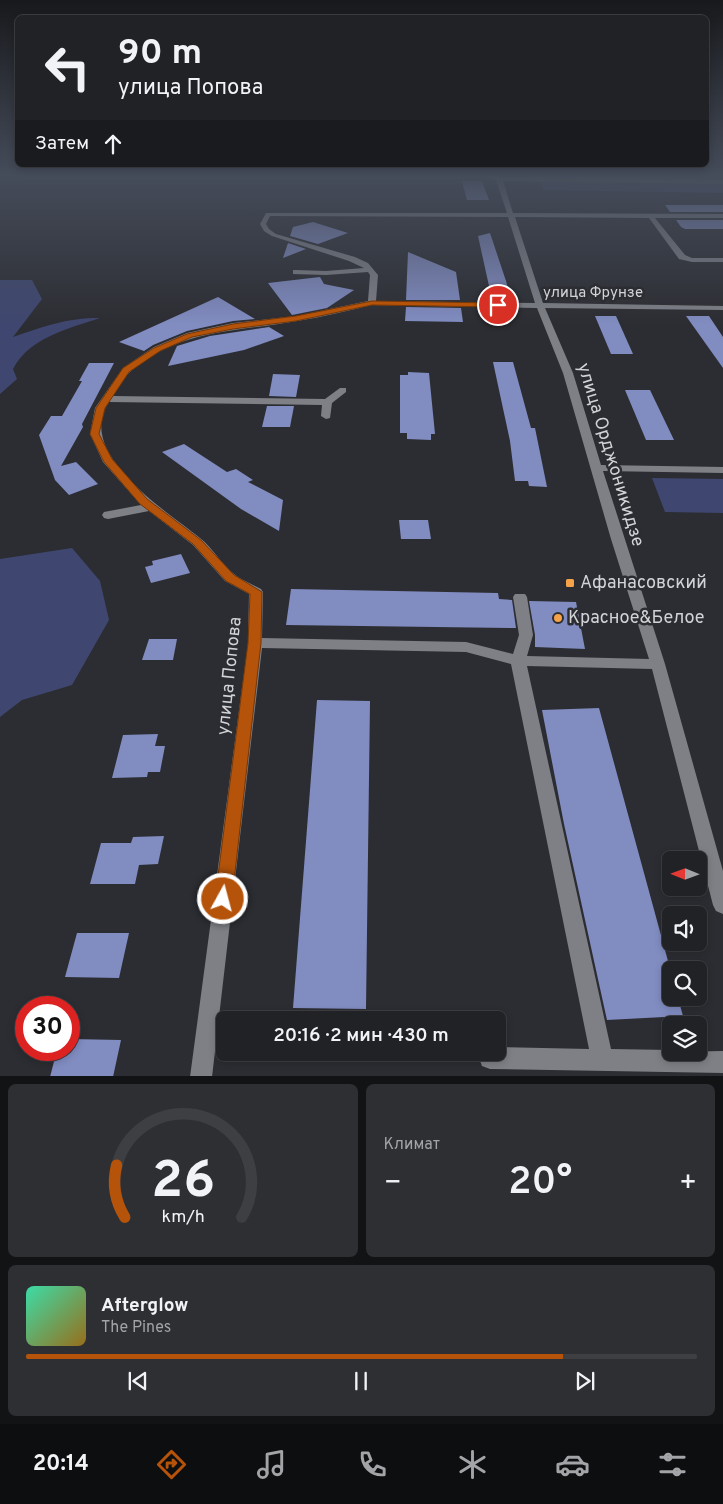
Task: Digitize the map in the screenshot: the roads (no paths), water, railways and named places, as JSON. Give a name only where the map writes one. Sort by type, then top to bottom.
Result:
[{"type":"street","points":[[263,224],[266,230],[274,235],[352,259],[365,265],[374,275],[372,303]]},
{"type":"street","name":"улица Орджоникидзе","points":[[515,224],[540,306],[568,373],[617,539],[658,664],[723,905]]},
{"type":"street","points":[[657,224],[682,257],[692,260],[723,260]]},
{"type":"street","points":[[296,272],[326,273],[369,270]]},
{"type":"street","name":"улица Фрунзе","points":[[372,303],[723,308]]},
{"type":"street","name":"улица Попова","points":[[201,1076],[255,643],[256,592],[230,578],[197,542],[144,502],[107,460],[95,434],[100,408],[126,370],[157,349],[190,335],[233,326],[296,319],[372,303]]},
{"type":"street","points":[[105,399],[327,402],[343,390]]},
{"type":"street","points":[[326,416],[327,402]]},
{"type":"street","points":[[597,468],[723,470]]},
{"type":"street","points":[[108,515],[152,507]]},
{"type":"street","points":[[520,597],[526,635],[518,661],[602,1060]]},
{"type":"street","points":[[255,643],[466,647],[518,661],[658,664]]},
{"type":"street","points":[[506,1058],[723,1062]]},
{"type":"place","name":"Афанасовский","points":[[570,583]]},
{"type":"place","name":"Красное&Белое","points":[[558,618]]}]
